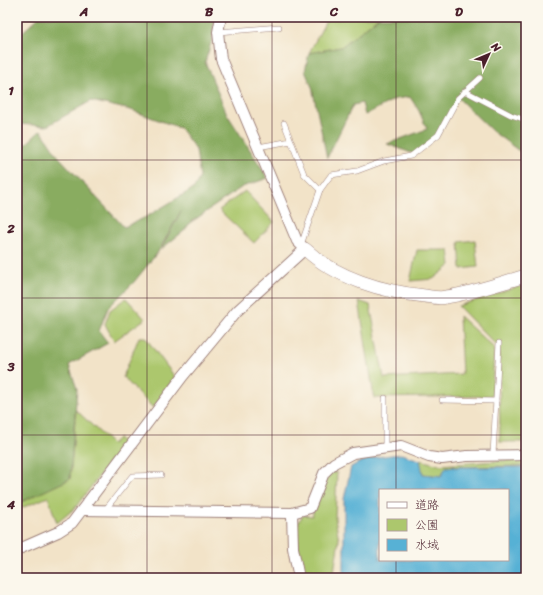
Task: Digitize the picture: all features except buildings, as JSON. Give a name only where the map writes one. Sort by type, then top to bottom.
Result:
[{"type":"street","points":[[221,17],[218,32],[221,59],[297,241],[316,259],[336,271],[373,286],[408,295],[445,298],[526,276]]},
{"type":"street","points":[[17,550],[58,532],[72,523],[183,376],[237,311],[303,247]]},
{"type":"street","points":[[82,510],[292,513],[310,508],[324,473],[334,464],[353,453],[401,446],[429,457],[442,459],[493,455],[526,455]]},
{"type":"street","points":[[292,513],[293,548],[299,578]]},
{"type":"lane","points":[[218,32],[278,27]]},
{"type":"lane","points":[[303,247],[320,190],[331,175],[357,171],[384,161],[412,156],[438,135],[458,98],[480,78]]},
{"type":"lane","points":[[465,91],[511,115],[526,120]]},
{"type":"lane","points":[[284,123],[304,174],[320,190]]},
{"type":"lane","points":[[258,147],[291,141]]},
{"type":"lane","points":[[493,455],[498,342]]},
{"type":"lane","points":[[385,398],[385,448]]},
{"type":"lane","points":[[442,400],[496,401]]},
{"type":"lane","points":[[104,510],[132,476],[161,475]]},
{"type":"green space","points":[[39,17],[214,17],[213,37],[205,62],[227,114],[268,178],[242,187],[190,223],[184,231],[161,249],[181,211],[158,252],[134,282],[108,308],[99,331],[108,343],[69,365],[77,389],[70,479],[17,504],[17,150],[23,147],[41,130],[58,156],[124,227],[146,217],[194,188],[200,177],[196,150],[180,128],[131,110],[91,101],[47,126],[17,124],[17,37]]},
{"type":"green space","points":[[328,17],[379,17],[341,47],[309,53]]},
{"type":"green space","points":[[379,17],[513,17],[526,24],[526,156],[492,131],[458,98],[438,135],[414,154],[387,144],[427,129],[419,111],[410,97],[395,99],[365,115],[362,103],[353,105],[327,158],[312,87],[305,71],[309,53],[341,47]]},
{"type":"green space","points":[[245,191],[274,222],[254,243],[219,210]]},
{"type":"green space","points":[[475,240],[478,267],[461,269],[459,242]]},
{"type":"green space","points":[[417,250],[449,250],[451,265],[433,279],[410,281]]},
{"type":"green space","points":[[526,284],[526,442],[500,442],[499,348],[458,306]]},
{"type":"green space","points":[[126,298],[145,319],[114,341],[105,324],[110,310]]},
{"type":"green space","points":[[359,301],[370,305],[384,378],[462,374],[459,316],[494,348],[492,396],[374,398]]},
{"type":"green space","points":[[139,337],[145,337],[175,377],[153,408],[123,377]]},
{"type":"green space","points":[[76,410],[112,444],[118,438],[124,443],[75,508],[57,523],[48,497],[17,510],[17,501],[70,479]]},
{"type":"green space","points":[[526,459],[526,466],[446,467],[441,476],[422,474],[420,460],[440,465]]},
{"type":"green space","points":[[330,471],[337,473],[335,518],[339,540],[333,578],[302,578],[296,526],[303,515],[312,516],[317,498]]},
{"type":"water","points":[[401,454],[420,460],[423,474],[441,476],[446,467],[526,467],[526,578],[344,578],[344,499],[351,467],[369,459]]}]
